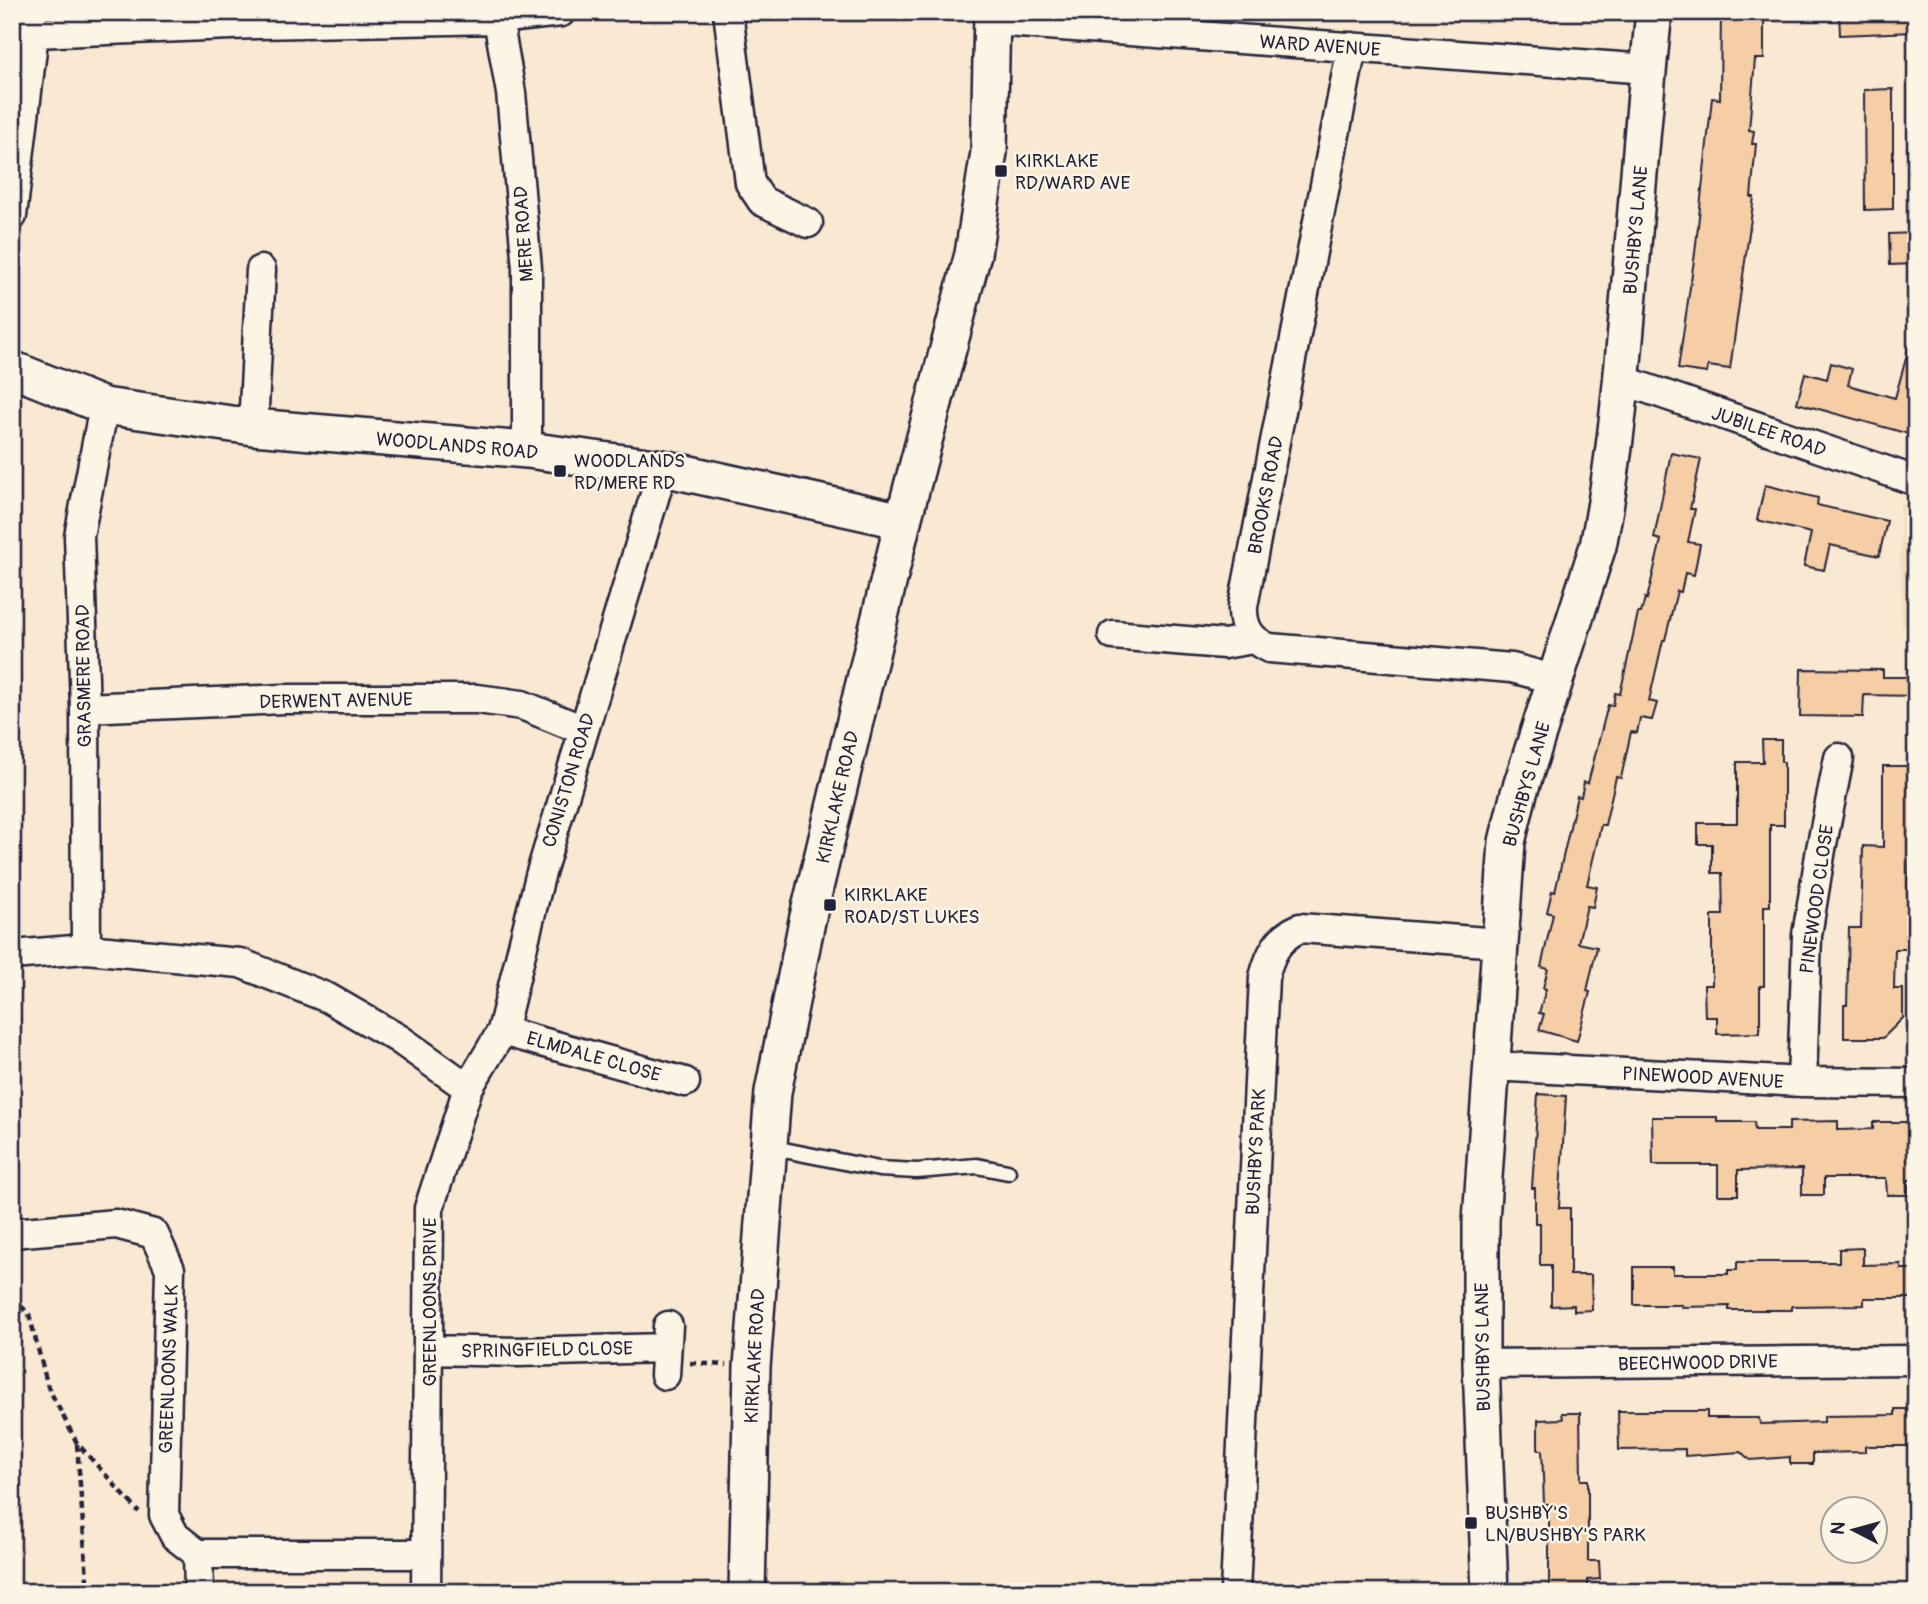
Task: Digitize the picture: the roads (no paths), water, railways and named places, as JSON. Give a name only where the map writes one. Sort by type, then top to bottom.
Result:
[{"type":"street","points":[[12,216],[32,23],[256,18],[498,19],[561,12]]},
{"type":"street","points":[[728,12],[750,183],[762,201],[808,223]]},
{"type":"street","name":"BUSHBYS LANE","points":[[1490,1592],[1481,1364],[1481,1221],[1507,842],[1598,545],[1613,465],[1654,12]]},
{"type":"street","name":"WARD AVENUE","points":[[992,17],[1224,25],[1352,47],[1648,69]]},
{"type":"street","name":"KIRKLAKE ROAD","points":[[747,1592],[751,1367],[774,1091],[807,922],[903,521],[973,254],[989,152],[992,17]]},
{"type":"street","name":"MERE ROAD","points":[[498,19],[512,93],[527,268],[527,450]]},
{"type":"street","name":"BROOKS ROAD","points":[[1254,639],[1244,624],[1243,606],[1352,47]]},
{"type":"street","points":[[253,427],[261,270]]},
{"type":"street","name":"WOODLANDS ROAD","points":[[12,369],[104,406],[253,427],[527,450],[663,468],[903,521]]},
{"type":"street","name":"JUBILEE ROAD","points":[[1622,380],[1916,481]]},
{"type":"street","name":"GRASMERE ROAD","points":[[86,949],[85,708],[79,536],[104,406]]},
{"type":"street","name":"CONISTON ROAD","points":[[468,1088],[502,1031],[540,876],[663,468]]},
{"type":"street","points":[[1113,635],[1224,644],[1254,639],[1269,648],[1512,668],[1557,680]]},
{"type":"street","name":"DERWENT AVENUE","points":[[85,708],[283,699],[478,699],[522,705],[583,730]]},
{"type":"street","name":"PINEWOOD CLOSE","points":[[1802,1082],[1807,935],[1839,758]]},
{"type":"street","name":"BUSHBYS PARK","points":[[1235,1592],[1264,977],[1271,953],[1286,934],[1300,928],[1500,943]]},
{"type":"street","points":[[12,955],[86,949],[240,963],[340,1005],[399,1039],[468,1088]]},
{"type":"street","name":"ELMDALE CLOSE","points":[[502,1031],[685,1082]]},
{"type":"street","name":"PINEWOOD AVENUE","points":[[1490,1066],[1802,1082],[1916,1083]]},
{"type":"street","name":"GREENLOONS DRIVE","points":[[426,1592],[429,1208],[468,1088]]},
{"type":"street","name":"GREENLOONS WALK","points":[[12,1233],[116,1224],[154,1234],[170,1269],[164,1515],[175,1536],[198,1554]]},
{"type":"street","name":"SPRINGFIELD CLOSE","points":[[429,1350],[666,1353]]},
{"type":"street","name":"BEECHWOOD DRIVE","points":[[1481,1364],[1916,1360]]},
{"type":"street","points":[[199,1592],[198,1554],[425,1554]]},
{"type":"lane","points":[[769,1147],[879,1169],[917,1171],[977,1166],[1008,1172]]},
{"type":"place","name":"KIRKLAKE RD/WARD AVE","points":[[1001,171]]},
{"type":"place","name":"WOODLANDS RD/MERE RD","points":[[560,471]]},
{"type":"place","name":"KIRKLAKE ROAD/ST LUKES","points":[[830,905]]},
{"type":"place","name":"BUSHBY'S LN/BUSHBY'S PARK","points":[[1471,1523]]}]
